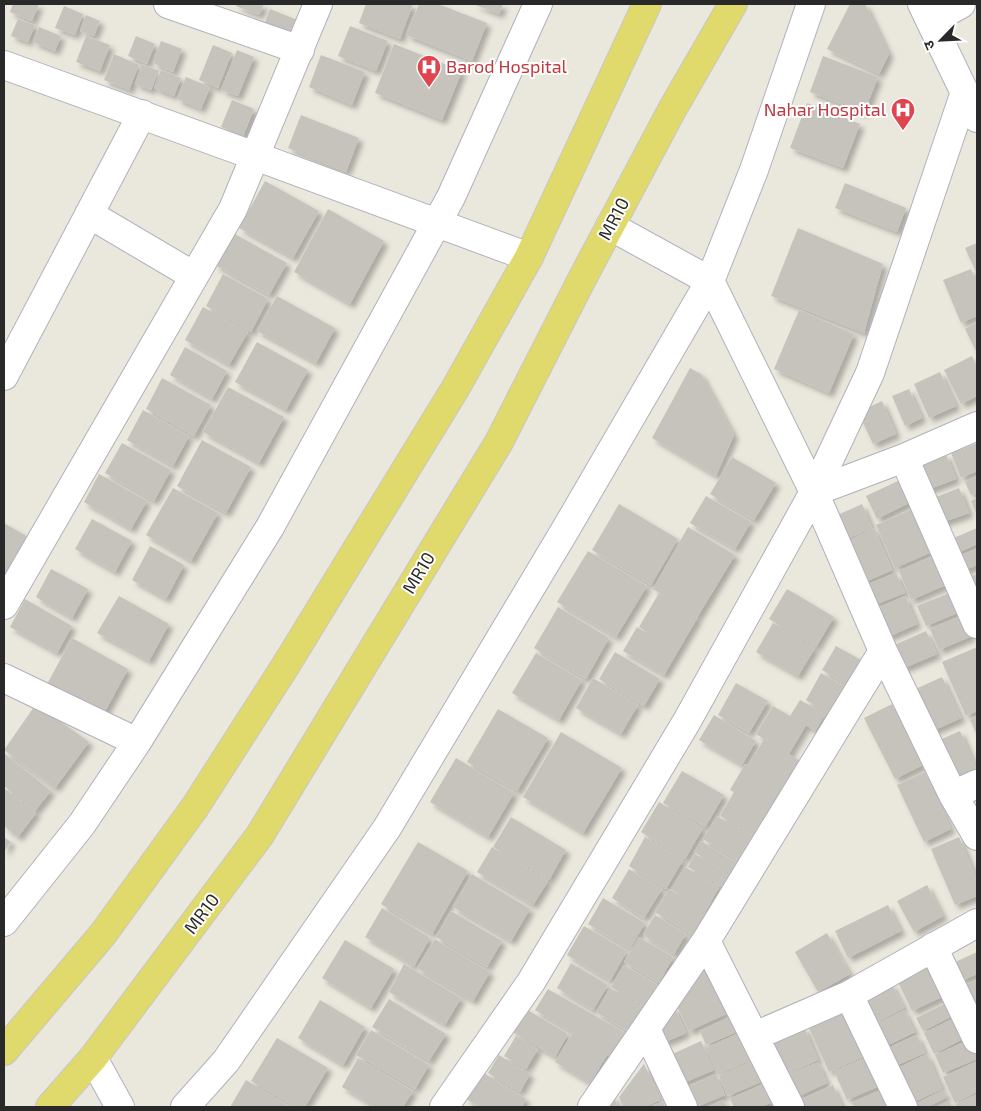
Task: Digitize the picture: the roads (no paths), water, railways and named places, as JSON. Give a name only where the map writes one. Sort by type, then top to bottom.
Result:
[{"type":"main road","points":[[4,1051],[103,934],[196,806],[286,665],[454,389],[529,257],[646,4]]},
{"type":"main road","name":"MR10","points":[[50,1107],[93,1058],[260,835],[499,442],[673,108],[734,4]]},
{"type":"street","points":[[168,4],[207,10],[300,50]]},
{"type":"street","points":[[4,605],[233,210],[318,4]]},
{"type":"street","points":[[4,922],[82,824],[137,742],[270,527],[451,197],[538,4]]},
{"type":"street","points":[[185,1107],[226,1061],[387,828],[557,544],[710,281],[754,170],[811,4]]},
{"type":"street","points":[[961,4],[926,12],[977,118]]},
{"type":"street","points":[[4,65],[529,257]]},
{"type":"street","points":[[444,1107],[531,982],[687,721],[814,492],[870,373],[965,92]]},
{"type":"street","points":[[4,376],[142,114]]},
{"type":"street","points":[[89,214],[194,276]]},
{"type":"street","points":[[610,226],[710,281],[814,492],[882,651],[965,790],[977,836]]},
{"type":"street","points":[[814,492],[904,458],[977,426]]},
{"type":"street","points":[[904,458],[977,624]]},
{"type":"street","points":[[592,1107],[706,941],[882,651]]},
{"type":"street","points":[[4,678],[137,742]]},
{"type":"street","points":[[755,1036],[849,996],[933,947],[977,924]]},
{"type":"street","points":[[706,941],[790,1107]]},
{"type":"street","points":[[933,947],[977,1039]]},
{"type":"street","points":[[849,996],[903,1107]]},
{"type":"street","points":[[646,1029],[683,1107]]},
{"type":"street","points":[[93,1058],[120,1107]]},
{"type":"place","name":"Barod Hospital","points":[[429,88]]},
{"type":"place","name":"Nahar Hospital","points":[[903,131]]}]
